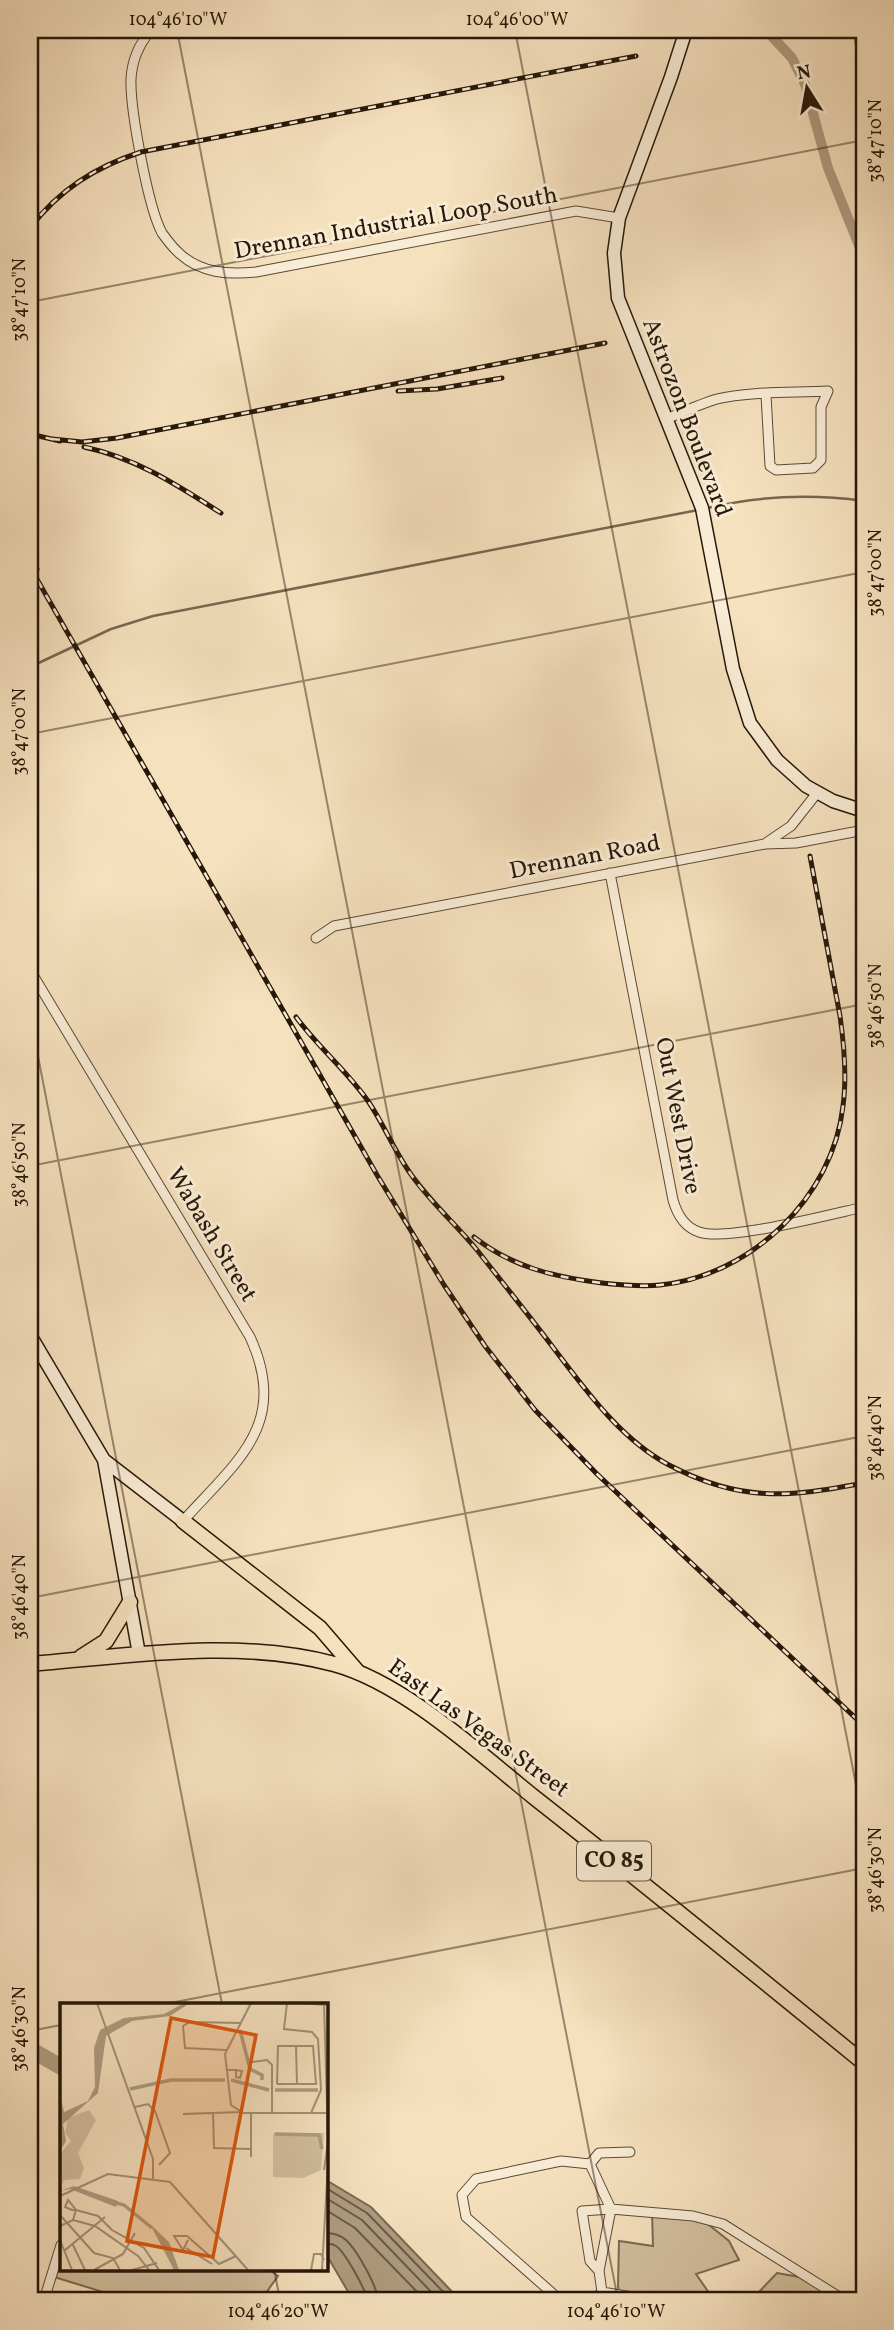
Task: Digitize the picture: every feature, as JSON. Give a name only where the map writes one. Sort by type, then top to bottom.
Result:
[{"type":"main road","name":"Astrozon Boulevard","points":[[686,30],[618,218],[614,253],[618,298],[696,488],[707,526],[733,669],[750,723],[777,760],[817,793],[864,811]]},
{"type":"main road","points":[[30,1335],[104,1460],[139,1654]]},
{"type":"main road","points":[[104,1460],[320,1628],[357,1671]]},
{"type":"main road","points":[[75,1661],[107,1641],[130,1602]]},
{"type":"main road","name":"East Las Vegas Street","points":[[139,1654],[275,1654],[357,1671],[396,1692],[465,1742],[864,2063]]},
{"type":"main road","name":"CO 85","points":[[30,1664],[139,1654]]},
{"type":"street","name":"Drennan Industrial Loop South","points":[[151,30],[140,46],[131,77],[139,143],[153,207],[162,233],[186,259],[219,273],[256,272],[576,211],[618,218]]},
{"type":"street","points":[[666,419],[718,399],[766,395],[828,391],[821,407],[821,460],[818,466],[776,470],[771,467],[766,395]]},
{"type":"street","points":[[765,844],[792,826],[817,793]]},
{"type":"street","name":"Drennan Road","points":[[316,938],[334,926],[765,844],[796,843],[864,830]]},
{"type":"street","name":"Out West Drive","points":[[610,873],[673,1200],[683,1221],[697,1232],[727,1234],[864,1207]]},
{"type":"street","name":"Wabash Street","points":[[30,970],[250,1337],[262,1365],[265,1399],[258,1427],[238,1460],[183,1521]]},
{"type":"street","points":[[590,2164],[599,2153],[630,2152]]},
{"type":"street","points":[[560,2300],[466,2217],[463,2195],[476,2179],[561,2161],[590,2164]]},
{"type":"street","points":[[590,2164],[611,2209],[598,2271],[601,2292]]},
{"type":"street","points":[[598,2271],[590,2261],[582,2211],[611,2209],[693,2216],[723,2224],[844,2300]]},
{"type":"street","points":[[44,2300],[60,2248]]},
{"type":"street","points":[[593,2300],[601,2292]]},
{"type":"street","points":[[601,2292],[650,2300]]},
{"type":"shaded area","points":[[652,2212],[699,2217],[729,2241],[739,2260],[696,2274],[714,2300],[620,2300],[619,2241],[653,2246]]},
{"type":"shaded area","points":[[60,2244],[60,2270],[269,2270],[278,2276],[261,2300],[129,2300],[51,2276]]},
{"type":"shaded area","points":[[777,2273],[810,2279],[844,2300],[758,2300],[758,2293]]},
{"type":"water","points":[[327,2181],[371,2207],[460,2300],[353,2300],[327,2256]]},
{"type":"waterway","points":[[766,30],[792,58],[805,84],[828,168],[864,258]]},
{"type":"waterway","points":[[708,508],[786,497],[864,501]]},
{"type":"waterway","points":[[30,667],[111,629],[153,616],[698,510]]},
{"type":"waterway","points":[[30,2049],[60,2066]]},
{"type":"railway","points":[[30,228],[53,202],[79,181],[108,165],[141,152],[636,56]]},
{"type":"railway","points":[[52,439],[82,442],[117,438],[605,343]]},
{"type":"railway","points":[[398,391],[437,389],[502,378]]},
{"type":"railway","points":[[30,434],[60,441]]},
{"type":"railway","points":[[84,447],[139,465],[221,513]]},
{"type":"railway","points":[[30,552],[37,569]]},
{"type":"railway","points":[[30,567],[377,1175],[485,1346],[535,1410],[597,1474],[864,1726]]},
{"type":"railway","points":[[474,1237],[503,1256],[550,1274],[602,1283],[653,1286],[694,1278],[726,1266],[755,1248],[782,1226],[805,1200],[823,1171],[836,1139],[844,1095],[840,1016],[810,856]]},
{"type":"railway","points":[[296,1017],[368,1101],[416,1181],[477,1250],[604,1412],[635,1441],[669,1465],[719,1486],[743,1491],[788,1493],[864,1483]]}]
